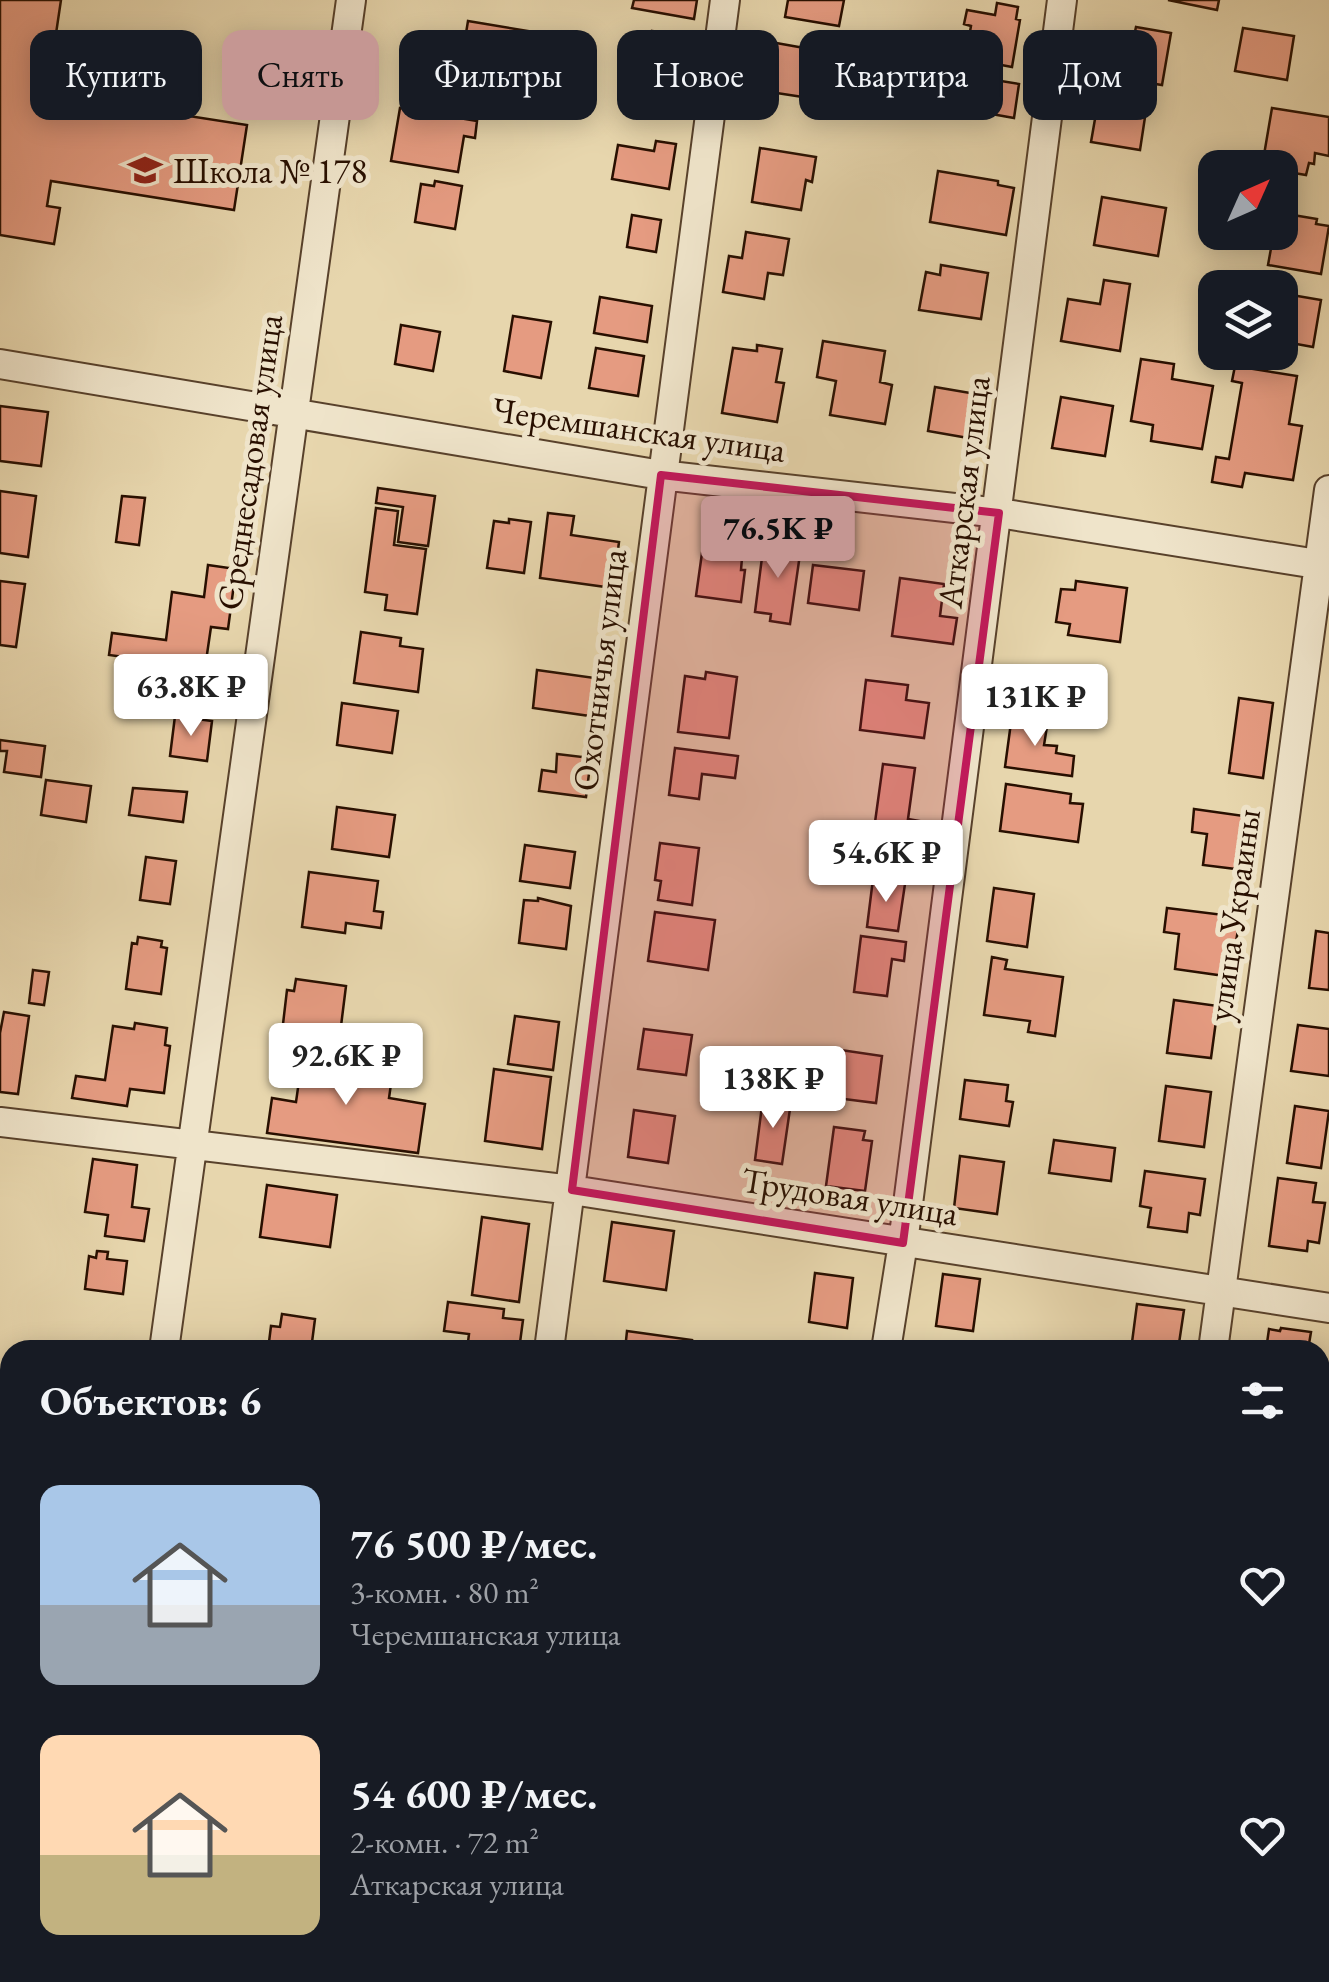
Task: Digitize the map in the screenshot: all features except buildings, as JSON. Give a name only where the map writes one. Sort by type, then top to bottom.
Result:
[{"type":"street","name":"Среднесадовая улица","points":[[165,1340],[350,0]]},
{"type":"street","name":"Охотничья улица","points":[[550,1340],[726,0]]},
{"type":"street","name":"Аткарская улица","points":[[888,1340],[999,513],[1062,0]]},
{"type":"street","name":"Черемшанская улица","points":[[0,364],[661,475],[999,513],[1324,566]]},
{"type":"street","name":"улица Украины","points":[[1214,1340],[1324,566],[1329,490]]},
{"type":"street","name":"Трудовая улица","points":[[0,1122],[572,1190],[1329,1308]]},
{"type":"highlighted area","points":[[661,475],[999,513],[903,1243],[572,1190]]},
{"type":"place","name":"Школа № 178","points":[[145,170]]}]
